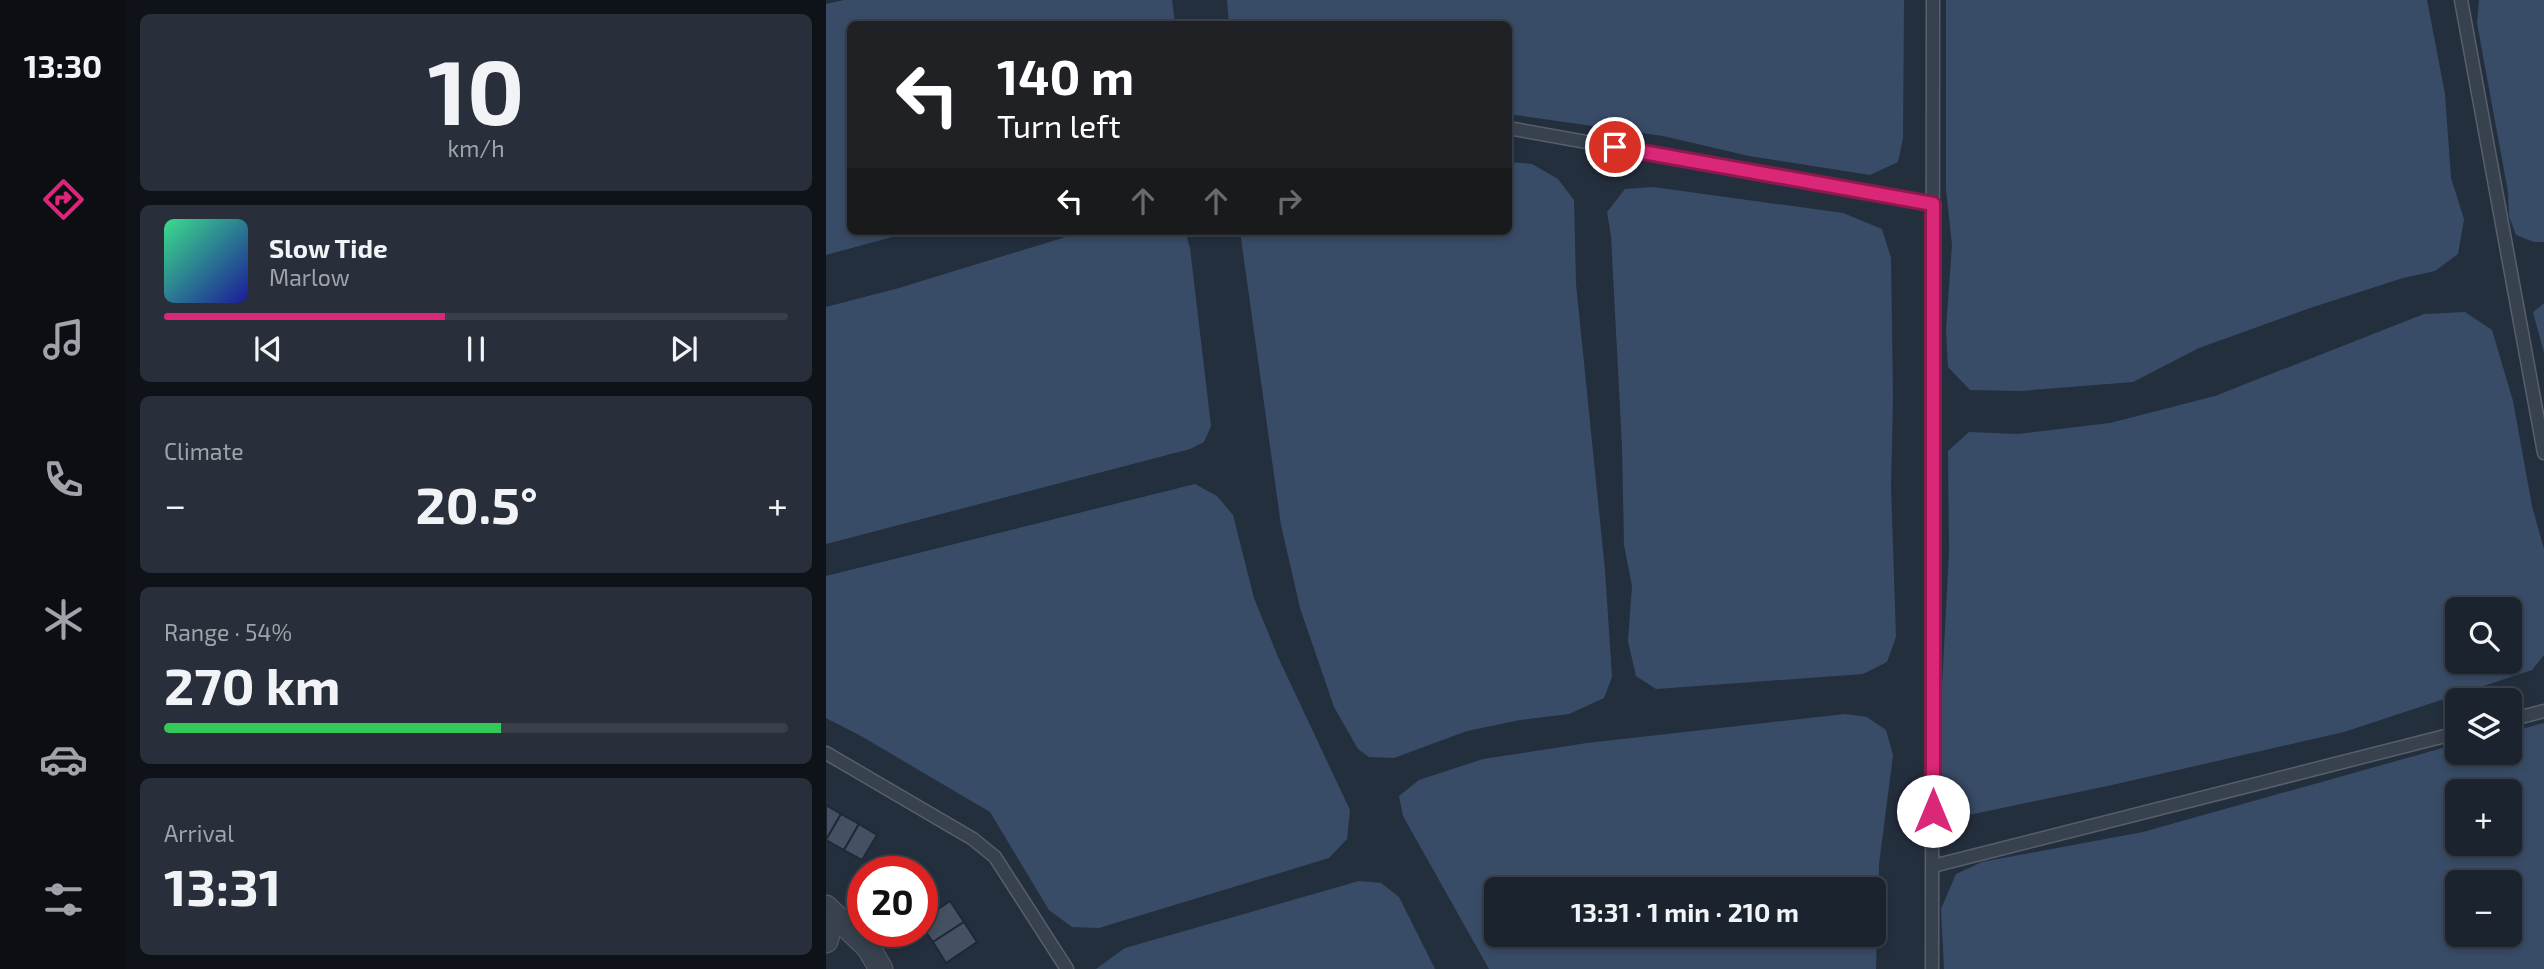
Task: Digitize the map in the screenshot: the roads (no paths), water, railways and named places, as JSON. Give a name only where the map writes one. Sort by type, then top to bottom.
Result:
[{"type":"street","points":[[826,941],[830,911]]},
{"type":"street","points":[[830,911],[868,947],[881,969]]},
{"type":"lane","points":[[1933,0],[1933,969]]},
{"type":"lane","points":[[2461,0],[2544,453]]},
{"type":"lane","points":[[1512,129],[1933,204]]},
{"type":"lane","points":[[2522,717],[2544,711]]},
{"type":"lane","points":[[1933,866],[2445,736]]},
{"type":"lane","points":[[826,753],[973,839],[995,857],[1066,969]]},
{"type":"water","points":[[844,0],[1172,0],[1175,21],[847,21],[847,235],[899,235],[826,255],[826,4]]},
{"type":"water","points":[[1227,0],[1904,0],[1903,138],[1898,162],[1870,175],[1749,156],[1663,136],[1512,114],[1512,21],[1229,21]]},
{"type":"water","points":[[1946,0],[2427,0],[2445,94],[2451,178],[2464,219],[2458,254],[2435,271],[2403,278],[2310,308],[2199,348],[2133,382],[2021,391],[1970,390],[1948,367],[1946,330],[1952,245],[1946,189]]},
{"type":"water","points":[[2479,0],[2544,0],[2544,242],[2534,242],[2516,235],[2509,216],[2508,192],[2477,23]]},
{"type":"water","points":[[1512,162],[1532,164],[1558,179],[1574,200],[1576,284],[1605,570],[1612,677],[1604,698],[1569,714],[1520,720],[1467,731],[1394,758],[1369,757],[1358,749],[1334,707],[1300,608],[1281,525],[1241,235],[1512,235]]},
{"type":"water","points":[[1653,187],[1843,213],[1882,229],[1891,258],[1891,486],[1896,637],[1887,662],[1863,674],[1656,689],[1636,676],[1628,641],[1632,586],[1624,545],[1622,446],[1611,236],[1607,212],[1625,189]]},
{"type":"water","points":[[1072,235],[1186,235],[1190,248],[1211,426],[1204,442],[1190,449],[826,544],[826,307],[899,288]]},
{"type":"water","points":[[2544,303],[2544,353],[2533,312]]},
{"type":"water","points":[[2465,312],[2492,330],[2513,401],[2532,506],[2544,549],[2544,655],[2532,670],[2522,673],[2522,597],[2445,597],[2445,674],[2520,674],[2477,688],[2445,688],[2445,699],[2344,732],[1950,819],[1933,792],[1949,552],[1948,451],[1969,432],[2018,434],[2110,423],[2215,396],[2424,314]]},
{"type":"water","points":[[1195,484],[1217,496],[1233,515],[1254,598],[1278,657],[1350,810],[1347,839],[1329,858],[1099,928],[1072,927],[1049,910],[990,812],[826,718],[826,576]]},
{"type":"water","points":[[1845,714],[1867,717],[1886,730],[1893,755],[1879,877],[1484,877],[1484,947],[1877,947],[1876,969],[1489,969],[1403,816],[1399,796],[1419,780],[1483,759],[1587,743]]},
{"type":"water","points":[[2544,723],[2544,969],[1944,969],[1941,909],[1956,874],[1982,862],[2143,832],[2445,747],[2445,765],[2522,765],[2522,729]]},
{"type":"water","points":[[1359,881],[1381,883],[1399,897],[1435,969],[1096,969],[1125,948]]}]
